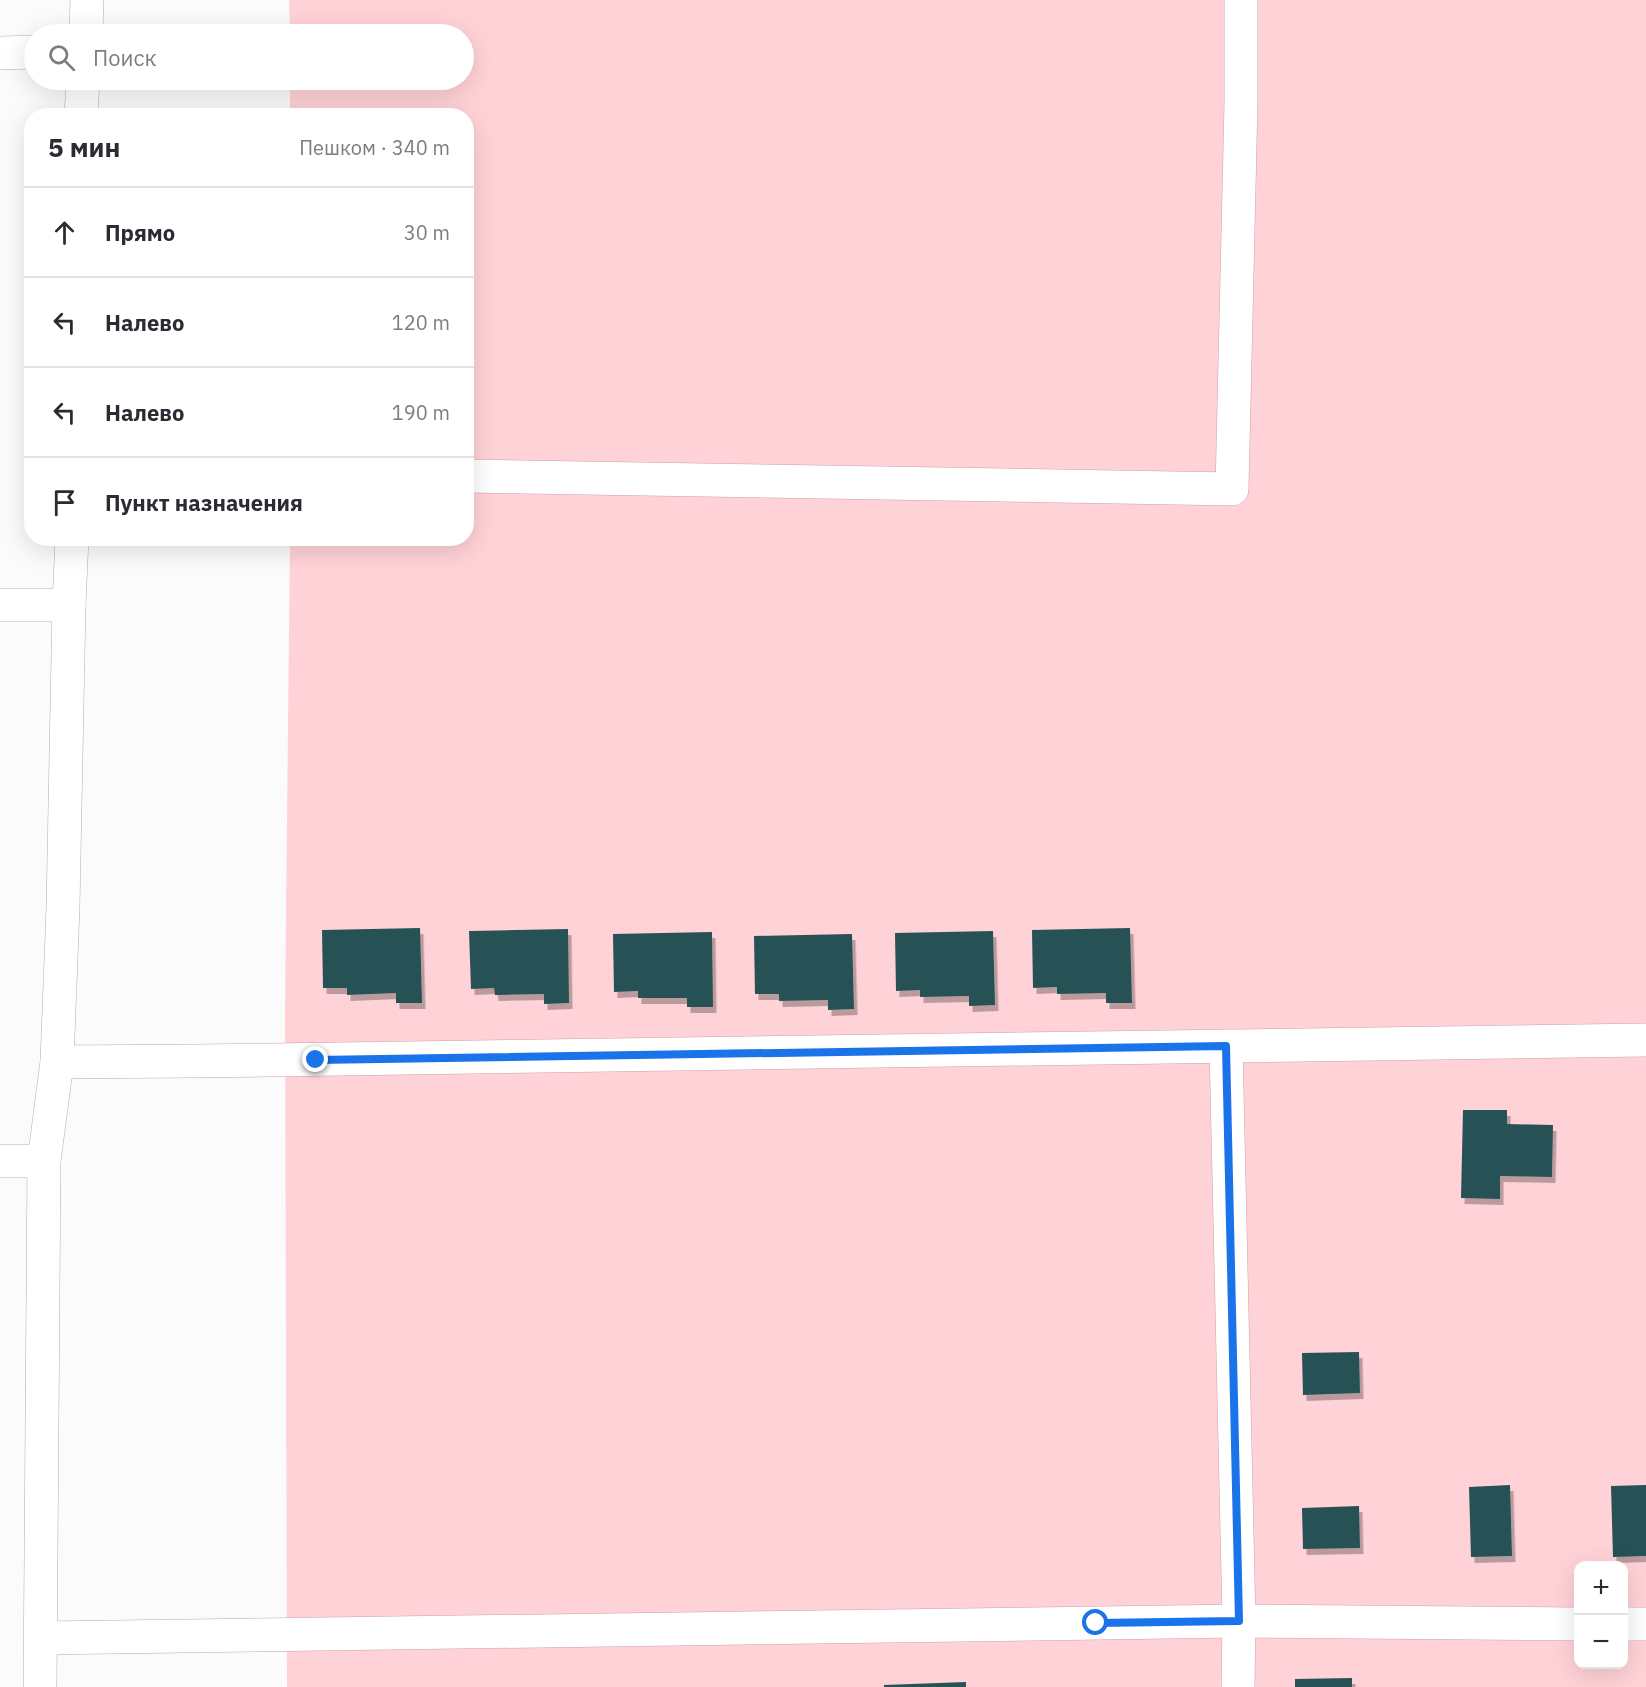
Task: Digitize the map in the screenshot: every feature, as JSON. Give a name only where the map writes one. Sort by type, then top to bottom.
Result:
[{"type":"street","points":[[86,24],[87,0]]},
{"type":"street","points":[[474,476],[1232,489],[1241,103],[1241,0]]},
{"type":"street","points":[[0,52],[24,52]]},
{"type":"street","points":[[81,108],[82,90]]},
{"type":"street","points":[[40,1687],[44,1161],[57,1062],[72,546]]},
{"type":"street","points":[[0,605],[69,605]]},
{"type":"street","points":[[57,1062],[1646,1040]]},
{"type":"street","points":[[1226,1046],[1239,1621],[1238,1687]]},
{"type":"street","points":[[0,1161],[44,1161]]},
{"type":"street","points":[[42,1638],[1239,1621],[1574,1624]]},
{"type":"street","points":[[1628,1624],[1646,1624]]},
{"type":"shaded area","points":[[289,0],[1646,0],[1646,1687],[287,1687],[285,1011],[290,546],[474,546],[474,108],[290,108],[290,90],[474,90],[474,24],[290,24]]},
{"type":"building","points":[[420,928],[422,1003],[396,1003],[396,993],[347,995],[347,988],[323,988],[322,930]]},
{"type":"building","points":[[1130,928],[1132,1003],[1106,1003],[1106,993],[1057,994],[1057,987],[1033,988],[1032,930]]},
{"type":"building","points":[[568,929],[569,1003],[544,1004],[544,994],[495,995],[494,988],[471,989],[469,931]]},
{"type":"building","points":[[993,931],[995,1005],[969,1006],[969,996],[920,997],[920,990],[896,991],[895,933]]},
{"type":"building","points":[[712,932],[713,1007],[687,1007],[687,998],[638,998],[638,991],[614,992],[613,934]]},
{"type":"building","points":[[852,934],[854,1009],[828,1010],[828,1000],[779,1001],[779,994],[755,994],[754,936]]},
{"type":"building","points":[[1463,1110],[1507,1110],[1507,1124],[1553,1125],[1552,1177],[1500,1176],[1500,1199],[1461,1198]]},
{"type":"building","points":[[1359,1352],[1360,1393],[1303,1395],[1302,1353]]},
{"type":"building","points":[[1510,1485],[1512,1556],[1471,1557],[1469,1487]]},
{"type":"building","points":[[1646,1485],[1646,1556],[1613,1557],[1611,1486]]},
{"type":"building","points":[[1359,1506],[1360,1548],[1303,1549],[1302,1508]]},
{"type":"building","points":[[1352,1678],[1352,1687],[1295,1687],[1295,1679]]},
{"type":"building","points":[[966,1682],[966,1687],[884,1687],[884,1685]]},
{"type":"route","points":[[316,1060],[1226,1046],[1239,1621],[1096,1623]]}]
